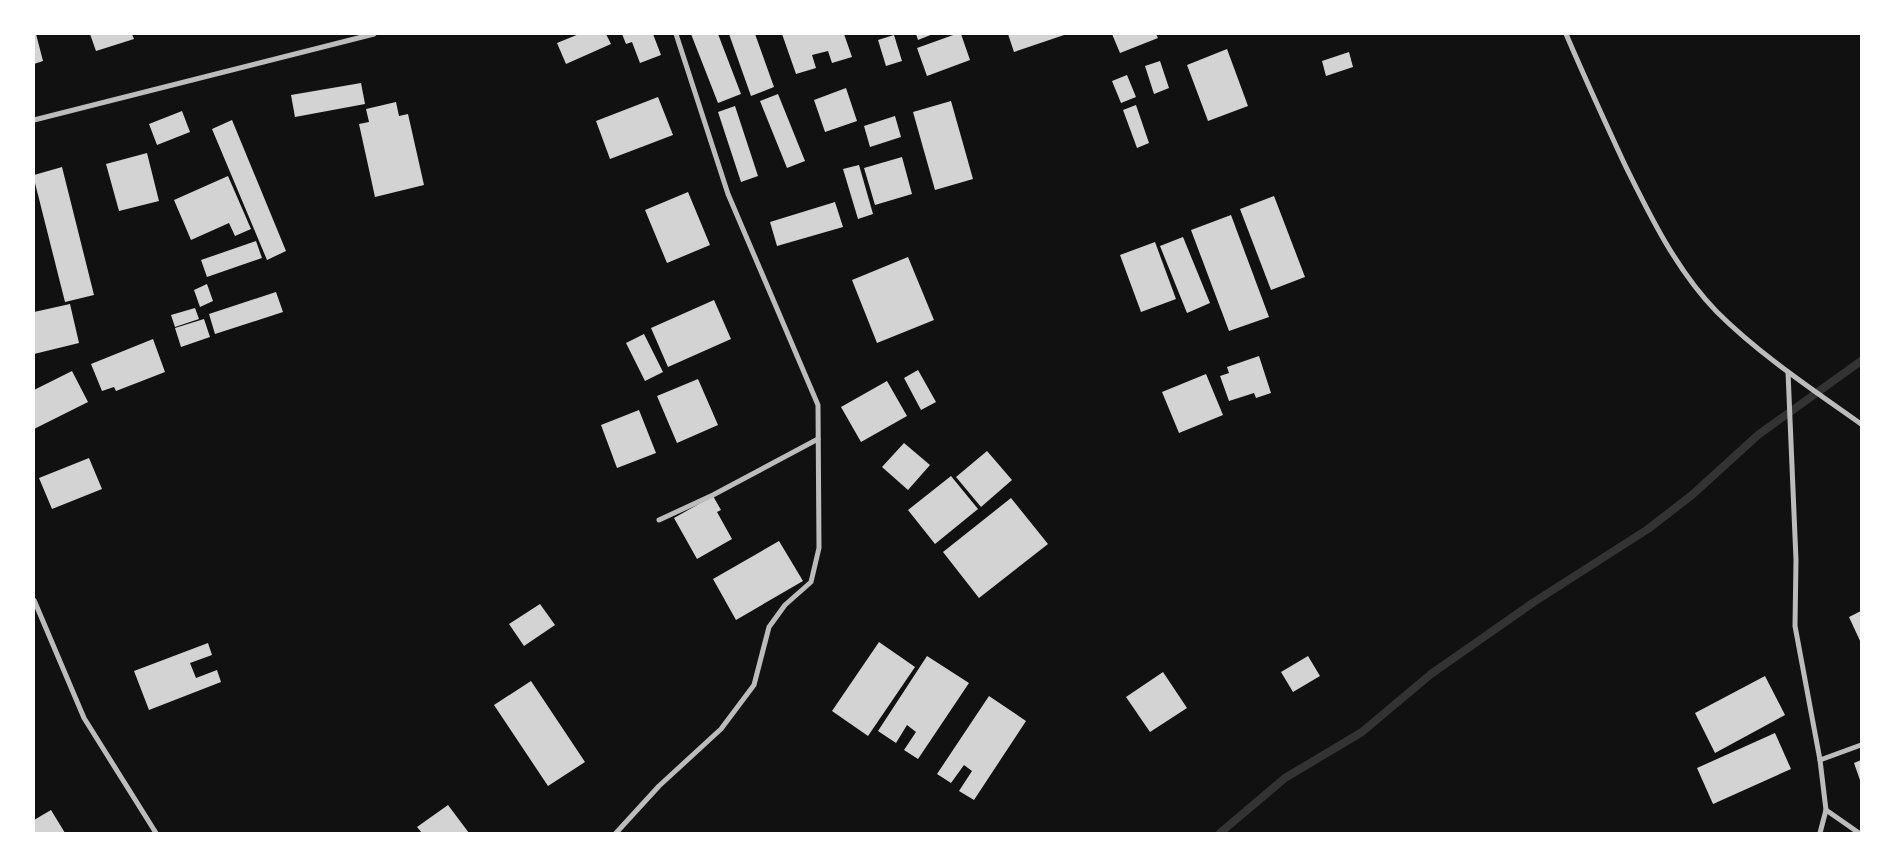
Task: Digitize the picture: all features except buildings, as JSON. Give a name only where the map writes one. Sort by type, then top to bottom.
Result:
[{"type":"street","points":[[34,120],[374,34]]},
{"type":"street","points":[[616,833],[659,786],[721,729],[754,685],[769,627],[785,605],[811,582],[819,548],[818,405],[728,194],[676,34]]},
{"type":"street","points":[[1566,34],[1594,100],[1647,210],[1679,264],[1717,312],[1788,372],[1861,424]]},
{"type":"street","points":[[1788,372],[1796,560],[1795,626],[1820,760],[1826,810],[1820,833]]},
{"type":"street","points":[[659,520],[713,495],[818,439]]},
{"type":"street","points":[[34,600],[84,718],[156,833]]},
{"type":"street","points":[[1820,760],[1861,745]]},
{"type":"street","points":[[1826,810],[1859,833]]},
{"type":"waterway","points":[[1220,833],[1285,778],[1362,732],[1431,674],[1534,602],[1648,529],[1692,495],[1758,435],[1861,361]]}]
